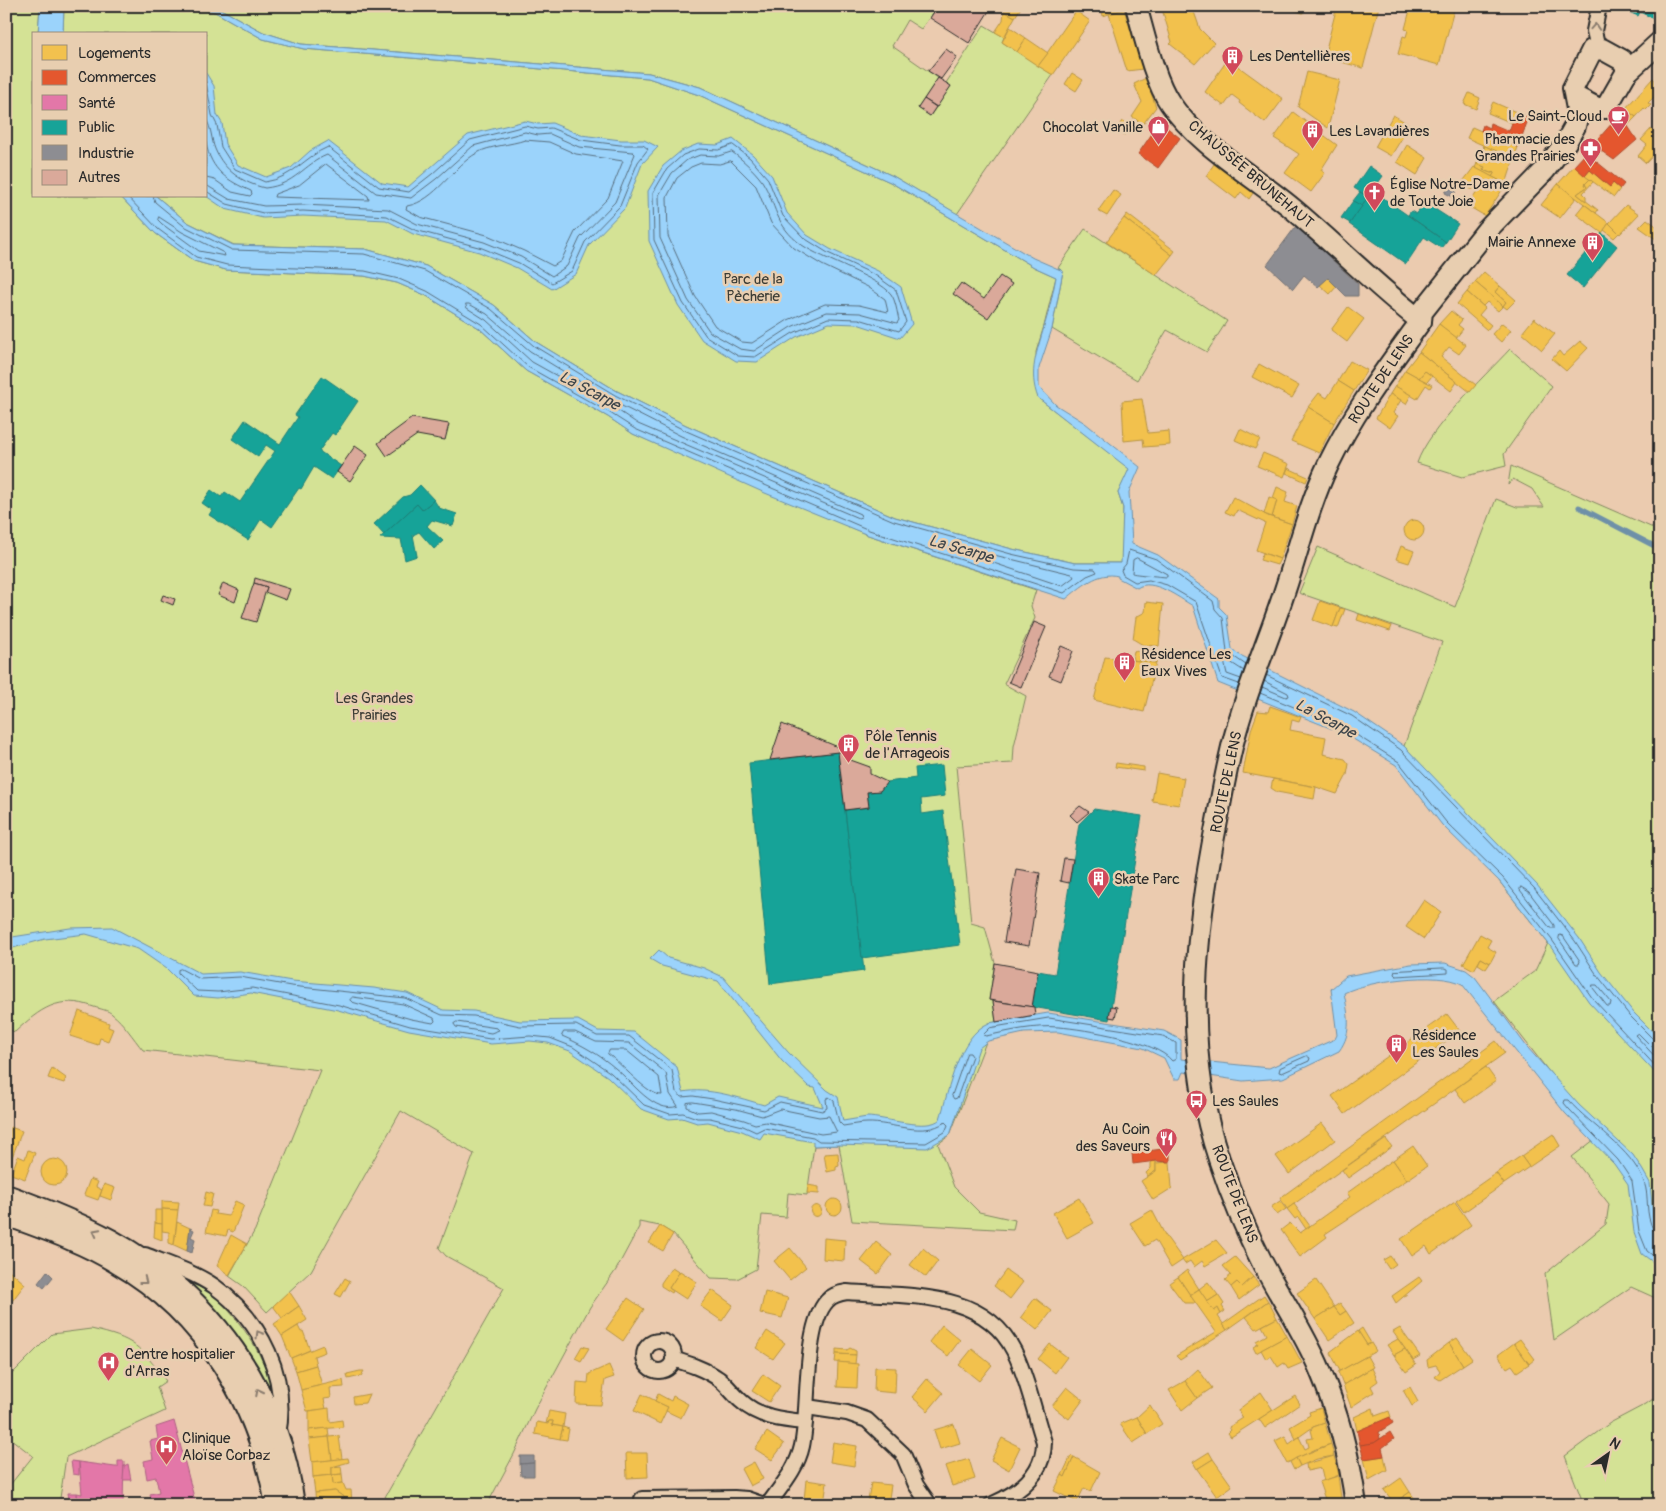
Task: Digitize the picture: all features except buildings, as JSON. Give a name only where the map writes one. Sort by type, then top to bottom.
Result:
[{"type":"main road","name":"CHAUSSÉE BRUNEHAUT","points":[[1136,6],[1165,95],[1176,112],[1204,139],[1332,242],[1386,294],[1392,306],[1417,326]]},
{"type":"main road","points":[[1575,126],[1578,114],[1573,88],[1592,50],[1598,48],[1624,66],[1652,48]]},
{"type":"main road","name":"ROUTE DE LENS","points":[[1356,1505],[1348,1456],[1335,1410],[1320,1369],[1261,1261],[1241,1217],[1219,1160],[1208,1115],[1200,1066],[1196,1014],[1197,958],[1210,854],[1236,730],[1285,588],[1304,526],[1326,468],[1363,400],[1417,326],[1422,312],[1434,295],[1501,214],[1517,200],[1544,170],[1575,126],[1597,108],[1606,108],[1624,66]]},
{"type":"main road","points":[[1576,97],[1597,108]]},
{"type":"main road","points":[[6,1195],[81,1225],[125,1248],[167,1278],[218,1327],[254,1381],[278,1437],[286,1464],[294,1505]]},
{"type":"main road","points":[[6,1215],[90,1248],[118,1263],[143,1280],[180,1312],[216,1354],[246,1405],[264,1452],[276,1505]]},
{"type":"main road","points":[[180,1312],[212,1364],[234,1408],[255,1464],[262,1505]]},
{"type":"street","points":[[1598,48],[1594,30],[1599,6]]},
{"type":"street","points":[[125,1248],[199,1277],[226,1295],[249,1319],[269,1352],[278,1382],[283,1413],[278,1437]]},
{"type":"street","points":[[642,1499],[734,1498],[748,1499],[766,1505],[796,1463],[802,1447],[814,1330],[821,1310],[832,1297],[847,1292],[943,1300],[963,1304],[994,1325],[1008,1341],[1018,1360],[1044,1442],[1042,1460],[1032,1478],[1014,1493],[991,1505]]},
{"type":"street","points":[[673,1359],[710,1373],[756,1412],[780,1419],[805,1422]]},
{"type":"street","points":[[807,1407],[847,1413],[867,1420],[903,1454],[916,1485],[928,1504]]},
{"type":"green space","name":"Les Grandes Prairies","points":[[6,6],[40,6],[38,32],[32,32],[32,198],[122,198],[155,233],[194,261],[226,270],[364,276],[397,283],[425,295],[479,328],[526,371],[608,417],[633,434],[868,535],[1036,590],[1031,606],[1035,618],[1004,684],[1026,696],[1014,746],[1013,763],[956,766],[971,923],[985,927],[995,963],[989,1000],[993,1001],[996,1022],[989,1023],[991,1029],[950,1135],[938,1144],[954,1187],[979,1212],[1015,1220],[1013,1230],[852,1221],[839,1145],[814,1146],[807,1195],[788,1193],[786,1217],[762,1215],[756,1269],[737,1279],[711,1278],[673,1234],[660,1226],[639,1222],[639,1227],[616,1270],[590,1307],[535,1409],[487,1505],[396,1505],[385,1497],[504,1288],[446,1256],[439,1248],[474,1154],[401,1111],[311,1271],[267,1312],[243,1286],[229,1276],[255,1230],[320,1070],[143,1050],[124,1026],[110,1013],[82,1003],[70,1002],[51,1006],[33,1017],[15,1032],[6,1029]]},
{"type":"green space","name":"Parc de la Pècherie","points":[[64,6],[188,6],[215,12],[263,39],[304,49],[648,78],[699,95],[890,182],[1034,267],[1056,277],[1036,352],[1038,398],[1130,469],[1118,493],[1123,508],[1122,563],[1075,563],[1012,549],[895,517],[686,425],[617,391],[536,342],[494,305],[426,266],[365,249],[234,245],[187,222],[158,198],[208,198],[208,32],[63,32]]},
{"type":"green space","points":[[215,6],[938,6],[921,29],[907,20],[892,46],[938,78],[918,108],[930,116],[951,86],[946,83],[984,25],[1004,37],[1002,42],[1053,75],[957,214],[893,176],[700,87],[649,73],[301,44],[263,32]]},
{"type":"green space","points":[[1085,229],[1227,321],[1207,352],[1167,330],[1137,380],[1052,329],[1063,271],[1058,268]]},
{"type":"green space","points":[[1510,349],[1552,386],[1504,454],[1506,466],[1462,477],[1417,463],[1423,449],[1445,419]]},
{"type":"green space","points":[[1511,466],[1660,531],[1660,1300],[1631,1287],[1554,1340],[1545,1274],[1606,1224],[1609,1204],[1572,1157],[1599,1136],[1494,1001],[1535,971],[1548,943],[1499,881],[1430,774],[1404,746],[1442,642],[1299,593],[1318,547],[1455,607],[1496,499],[1517,507],[1544,507],[1532,489],[1513,479],[1508,485]]},
{"type":"green space","points":[[189,1284],[198,1286],[217,1299],[241,1326],[264,1364],[273,1386],[269,1390],[246,1349],[209,1303]]},
{"type":"green space","points":[[91,1329],[127,1340],[142,1351],[166,1381],[157,1387],[165,1411],[66,1457],[59,1505],[6,1505],[6,1490],[33,1456],[6,1435],[6,1380],[52,1334]]},
{"type":"green space","points":[[1660,1394],[1659,1505],[1584,1505],[1565,1456],[1610,1423],[1646,1404]]},
{"type":"water","points":[[40,6],[64,6],[63,32],[38,32]]},
{"type":"water","name":"La Scarpe","points":[[188,6],[215,6],[263,32],[301,44],[649,73],[700,87],[893,176],[1033,258],[1063,271],[1052,329],[1039,368],[1039,387],[1056,405],[1085,423],[1140,467],[1129,492],[1132,544],[1158,555],[1219,599],[1219,607],[1227,615],[1232,649],[1238,654],[1354,712],[1404,746],[1537,885],[1579,938],[1601,972],[1634,1013],[1660,1039],[1660,1078],[1589,1002],[1548,943],[1499,881],[1442,825],[1396,765],[1345,734],[1218,683],[1193,606],[1173,594],[1150,585],[1143,585],[1137,588],[1118,578],[1118,576],[1111,575],[1090,581],[1066,599],[868,535],[765,493],[633,434],[608,417],[526,371],[479,328],[425,295],[397,283],[364,276],[226,270],[194,261],[155,233],[122,198],[158,198],[187,222],[233,245],[365,249],[426,266],[494,305],[536,342],[617,391],[686,425],[895,517],[1012,549],[1075,563],[1121,563],[1123,508],[1118,493],[1129,469],[1038,398],[1035,389],[1035,362],[1056,277],[1034,267],[890,182],[699,95],[648,78],[304,49],[263,39],[215,12]]},
{"type":"water","points":[[208,76],[214,86],[217,115],[222,123],[225,144],[238,165],[266,177],[291,168],[310,151],[328,141],[382,183],[408,187],[468,135],[525,121],[538,124],[552,123],[581,135],[621,140],[644,140],[658,147],[642,164],[625,208],[589,245],[576,274],[552,289],[517,268],[479,252],[413,234],[386,220],[303,216],[263,218],[225,209],[208,197]]},
{"type":"water","points":[[733,139],[753,155],[772,176],[787,213],[807,235],[830,249],[878,271],[901,287],[912,324],[900,338],[857,324],[829,323],[796,337],[757,362],[736,361],[702,340],[678,305],[649,241],[648,191],[663,166],[681,151],[698,144],[717,145]]},
{"type":"water","points":[[112,927],[201,974],[240,972],[292,981],[374,988],[407,993],[443,1010],[474,1011],[520,1021],[578,1020],[598,1031],[634,1032],[677,1067],[683,1092],[713,1092],[764,1105],[778,1097],[823,1107],[815,1088],[809,1087],[782,1061],[718,981],[662,966],[650,959],[659,950],[668,958],[704,968],[723,977],[788,1052],[827,1090],[838,1097],[843,1121],[867,1117],[916,1124],[934,1123],[940,1119],[951,1079],[962,1051],[978,1030],[989,1023],[1048,1013],[1164,1031],[1181,1040],[1181,1059],[1269,1068],[1335,1039],[1337,1035],[1331,989],[1346,976],[1411,964],[1445,963],[1466,970],[1475,977],[1527,1047],[1579,1105],[1633,1155],[1650,1183],[1653,1217],[1660,1233],[1660,1267],[1642,1254],[1634,1232],[1628,1184],[1614,1164],[1565,1113],[1462,984],[1451,980],[1421,978],[1385,981],[1344,993],[1348,1016],[1348,1030],[1339,1051],[1283,1078],[1243,1081],[1183,1072],[1180,1079],[1174,1079],[1164,1058],[1143,1048],[1058,1032],[1024,1033],[988,1041],[979,1048],[950,1135],[927,1148],[813,1146],[813,1142],[764,1133],[760,1139],[742,1131],[708,1122],[697,1123],[682,1118],[669,1119],[641,1109],[608,1077],[570,1051],[548,1043],[530,1041],[491,1044],[409,1030],[338,1010],[251,993],[218,998],[194,996],[167,969],[138,949],[86,934],[45,939],[6,950],[6,938],[70,928]]},
{"type":"waterway","points":[[1579,507],[1660,549]]},
{"type":"place","name":"Les Dentellières","points":[[1233,75]]},
{"type":"place","name":"Le Saint-Cloud","points":[[1618,135]]},
{"type":"place","name":"Chocolat Vanille","points":[[1159,146]]},
{"type":"place","name":"Les Lavandières","points":[[1313,150]]},
{"type":"place","name":"Pharmacie des Grandes Prairies","points":[[1591,167]]},
{"type":"place","name":"Église Notre-Dame de Toute Joie","points":[[1374,212]]},
{"type":"place","name":"Mairie Annexe","points":[[1592,261]]},
{"type":"place","name":"Résidence Les Eaux Vives","points":[[1125,682]]},
{"type":"place","name":"Pôle Tennis de l'Arrageois","points":[[849,764]]},
{"type":"place","name":"Skate Parc","points":[[1098,898]]},
{"type":"place","name":"Résidence Les Saules","points":[[1396,1063]]},
{"type":"place","name":"Les Saules","points":[[1196,1120]]},
{"type":"place","name":"Au Coin des Saveurs","points":[[1166,1157]]},
{"type":"place","name":"Centre hospitalier d'Arras","points":[[109,1382]]},
{"type":"place","name":"Clinique Aloïse Corbaz","points":[[166,1466]]}]
